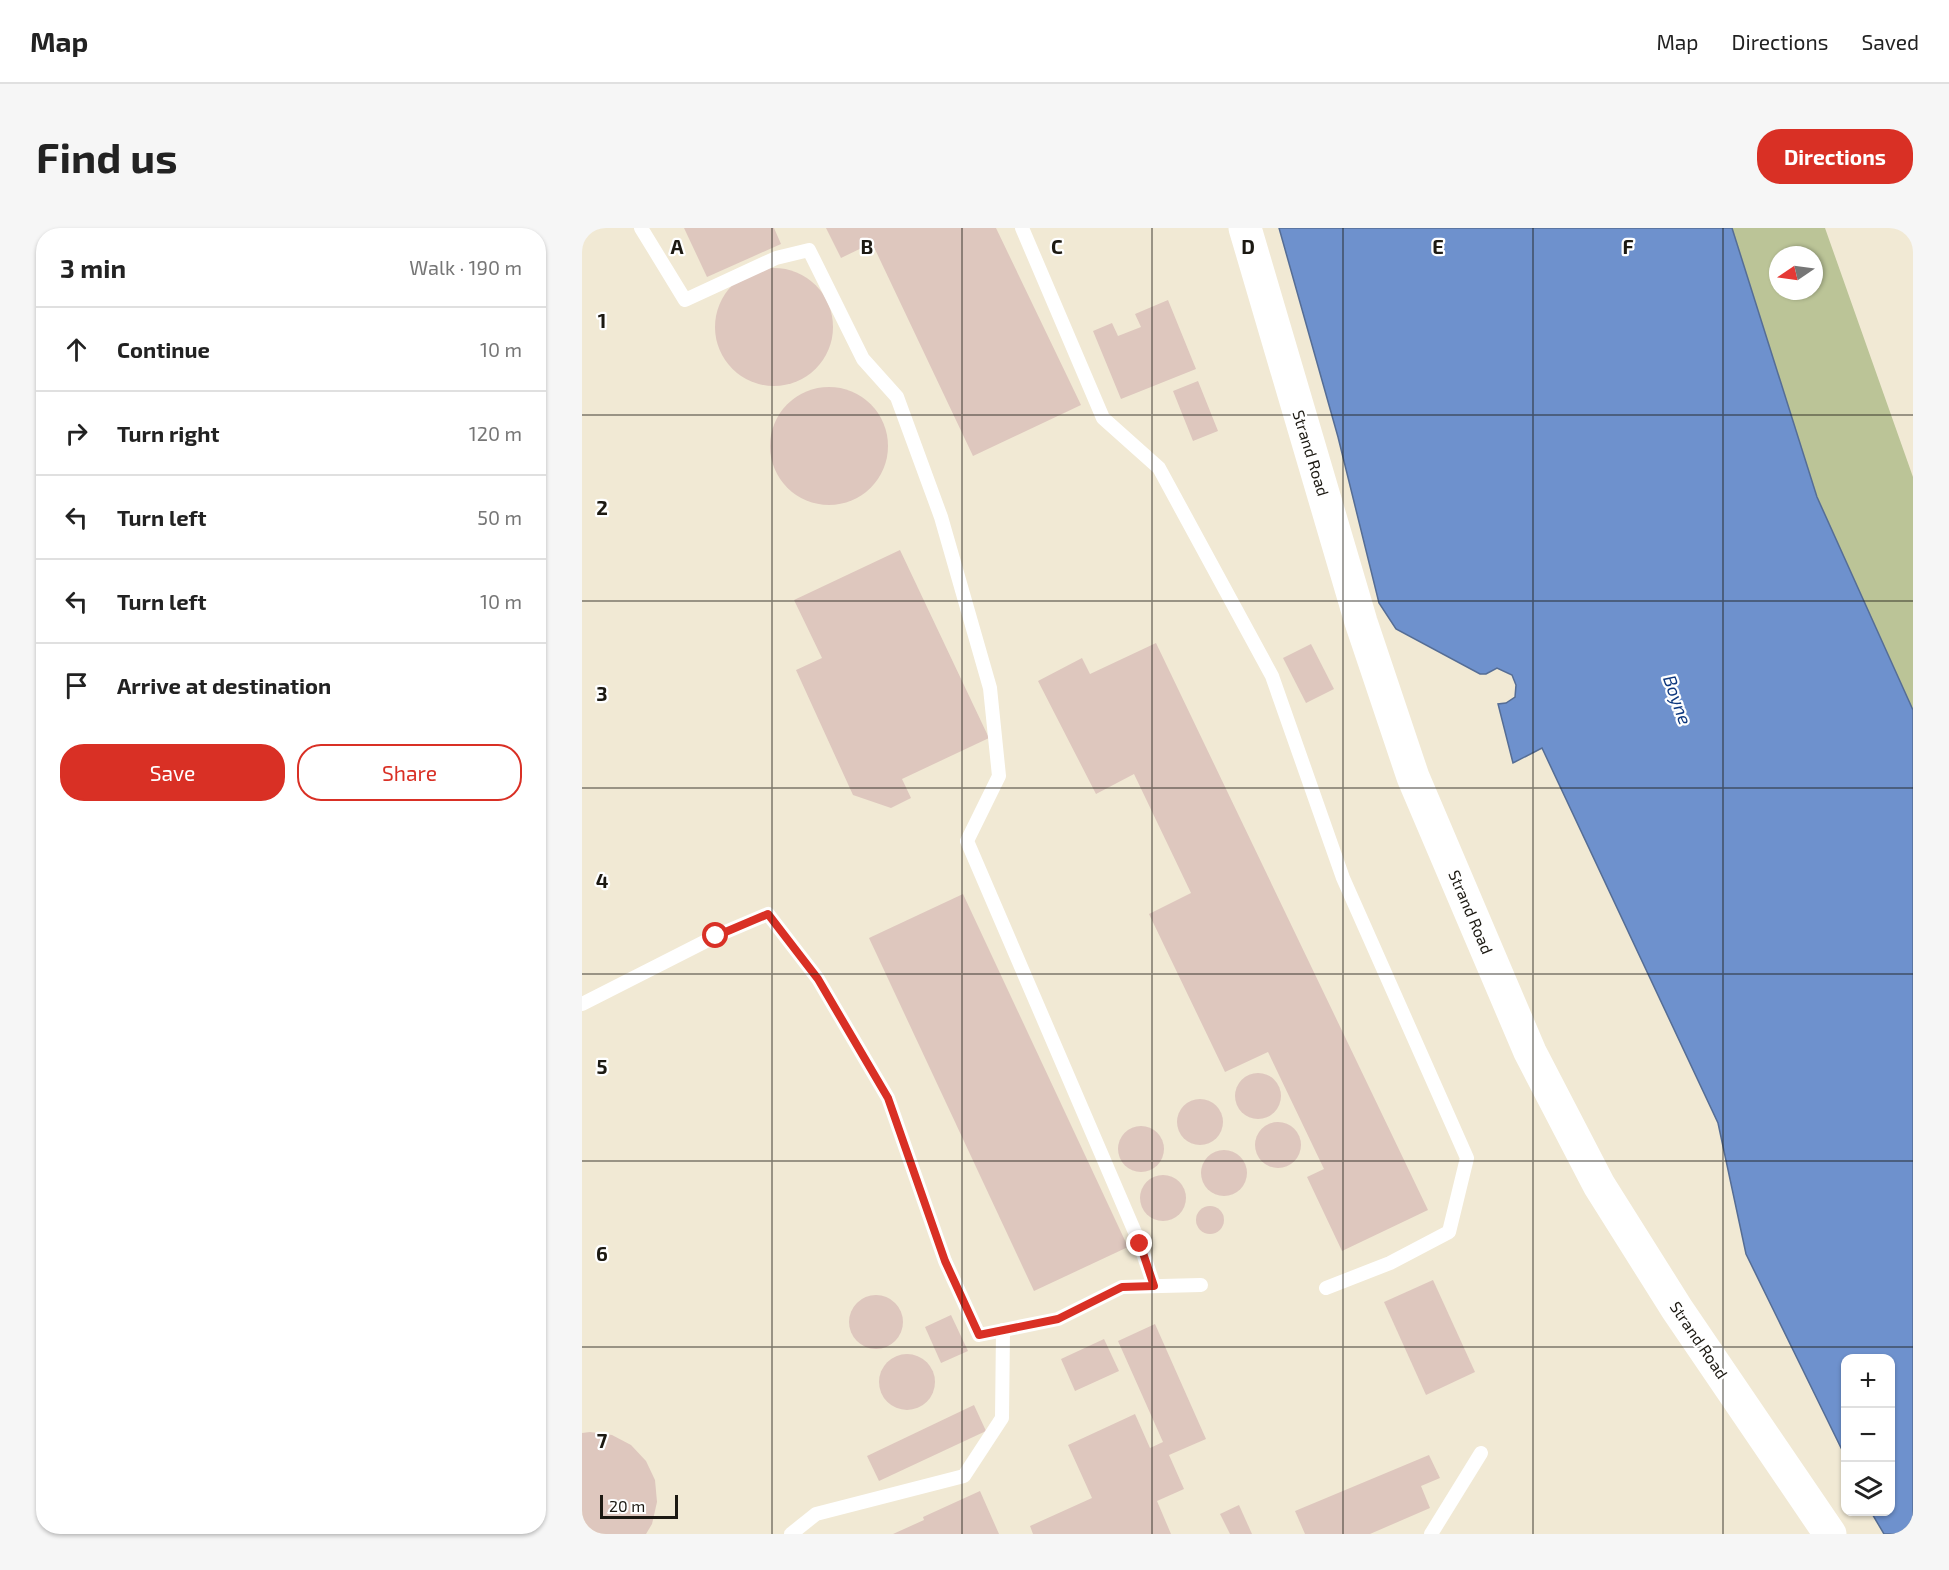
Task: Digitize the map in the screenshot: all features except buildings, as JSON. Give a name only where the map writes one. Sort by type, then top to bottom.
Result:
[{"type":"main road","name":"Strand Road","points":[[1245,228],[1361,622],[1413,777],[1530,1052],[1599,1185],[1677,1309],[1830,1534]]},
{"type":"lane","points":[[642,228],[685,300],[776,258],[809,250],[864,359],[897,397],[941,517],[990,688],[999,776],[967,841],[1140,1244],[1154,1286]]},
{"type":"lane","points":[[1022,228],[1103,418],[1159,468],[1272,675],[1343,878],[1467,1158],[1449,1232],[1390,1263],[1326,1287]]},
{"type":"lane","points":[[582,1004],[716,936],[768,914],[818,979],[888,1098],[945,1261],[979,1335],[1058,1319],[1122,1287],[1201,1285]]},
{"type":"lane","points":[[791,1534],[816,1514],[964,1476],[1002,1418],[1003,1330]]},
{"type":"lane","points":[[1431,1534],[1481,1453]]},
{"type":"green space","points":[[1732,228],[1825,228],[1913,477],[1913,710],[1817,497]]},
{"type":"water","name":"Boyne","points":[[1279,228],[1732,228],[1817,497],[1913,710],[1913,1534],[1884,1534],[1873,1516],[1895,1516],[1895,1354],[1841,1354],[1841,1448],[1746,1254],[1718,1123],[1542,748],[1513,763],[1498,704],[1506,703],[1515,697],[1516,685],[1512,675],[1497,668],[1486,674],[1480,674],[1396,629],[1379,603],[1338,437]]},
{"type":"route","points":[[716,936],[768,914],[818,979],[888,1098],[945,1261],[979,1335],[1058,1319],[1122,1287],[1154,1286],[1140,1244]]}]
